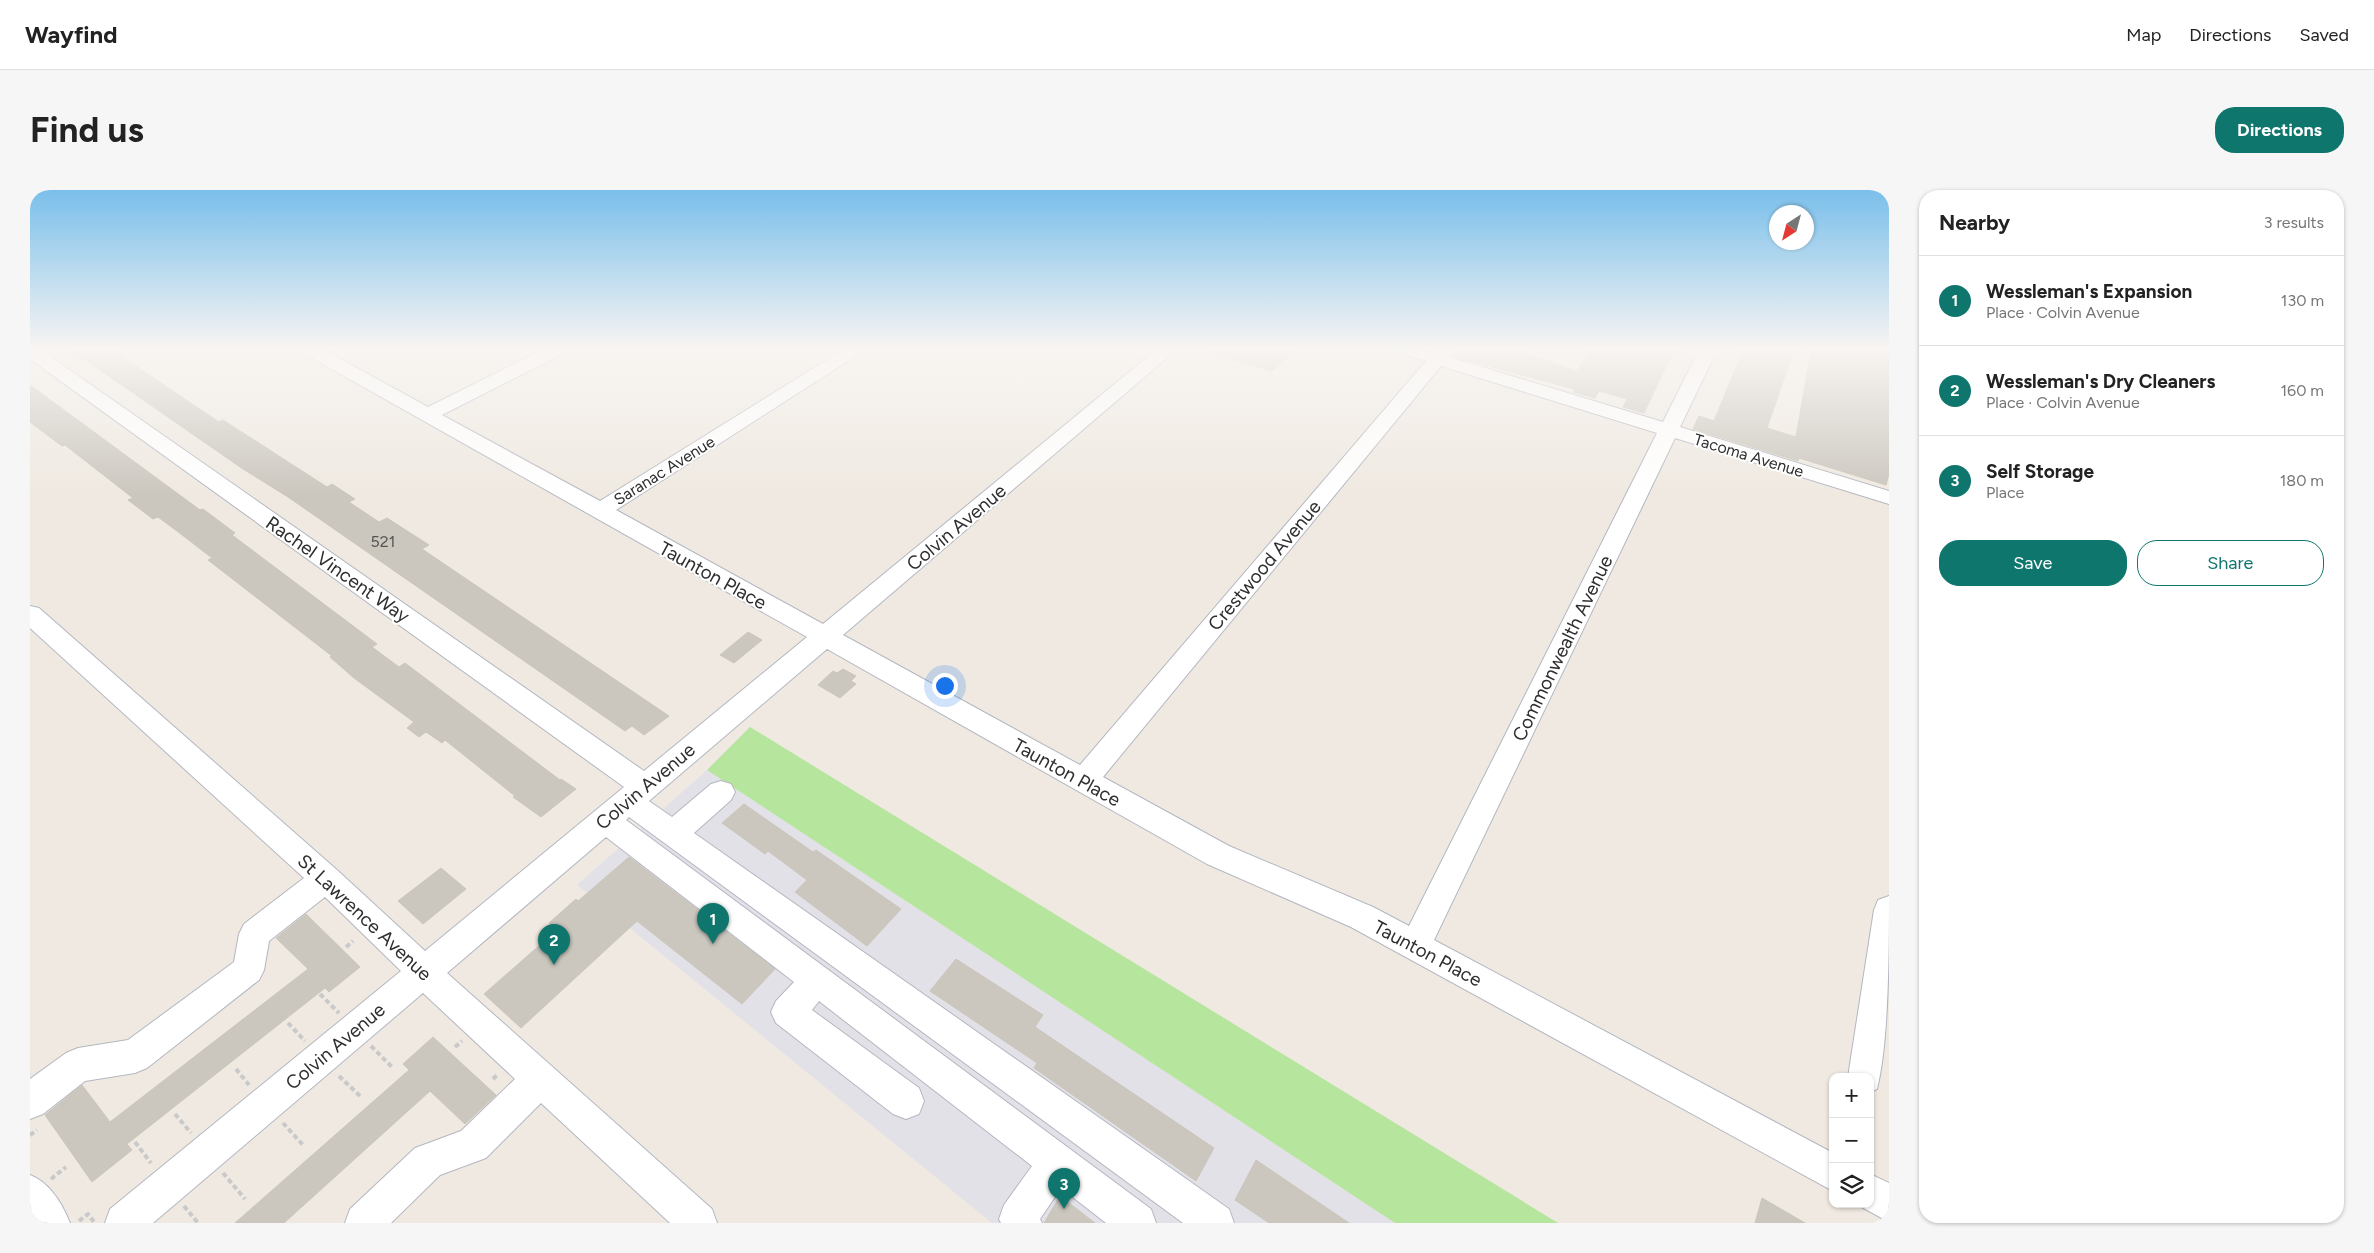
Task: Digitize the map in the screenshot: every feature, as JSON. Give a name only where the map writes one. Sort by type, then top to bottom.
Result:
[{"type":"street","name":"Rachel Vincent Way","points":[[92,398],[626,803]]},
{"type":"street","name":"Taunton Place","points":[[397,398],[824,638],[1218,855],[1362,917],[1829,1171]]},
{"type":"street","points":[[427,415],[460,398]]},
{"type":"street","name":"Saranac Avenue","points":[[599,511],[779,398]]},
{"type":"street","name":"Colvin Avenue","points":[[124,1223],[1110,398]]},
{"type":"street","name":"Crestwood Avenue","points":[[1083,782],[1405,398]]},
{"type":"street","name":"Tacoma Avenue","points":[[1572,398],[1889,498]]},
{"type":"street","name":"Commonwealth Avenue","points":[[1415,946],[1684,398]]},
{"type":"street","name":"St Lawrence Avenue","points":[[30,614],[326,879],[698,1223]]},
{"type":"street","points":[[674,833],[721,792]]},
{"type":"street","points":[[626,803],[674,833],[1215,1223]]},
{"type":"street","points":[[626,803],[816,980],[1137,1223]]},
{"type":"street","points":[[34,1115],[78,1065],[135,1056],[248,970],[255,934],[326,879]]},
{"type":"street","points":[[1866,1073],[1889,910]]},
{"type":"street","points":[[816,980],[788,1012],[906,1101]]},
{"type":"street","points":[[364,1223],[428,1161],[473,1145],[541,1078]]},
{"type":"street","points":[[1024,1223],[1018,1219],[1056,1162]]},
{"type":"street","points":[[39,1187],[51,1223]]},
{"type":"street","points":[[1874,1195],[1889,1203]]},
{"type":"path","points":[[346,946],[353,941]]},
{"type":"path","points":[[320,994],[341,1016]]},
{"type":"path","points":[[288,1023],[308,1044]]},
{"type":"path","points":[[369,1044],[392,1067]]},
{"type":"path","points":[[236,1069],[254,1092]]},
{"type":"path","points":[[335,1072],[360,1096]]},
{"type":"path","points":[[175,1114],[196,1139]]},
{"type":"path","points":[[30,1135],[34,1115]]},
{"type":"path","points":[[280,1120],[303,1145]]},
{"type":"path","points":[[135,1142],[154,1167]]},
{"type":"path","points":[[39,1187],[66,1167]]},
{"type":"path","points":[[221,1170],[245,1199]]},
{"type":"path","points":[[182,1204],[198,1223]]},
{"type":"path","points":[[77,1223],[88,1214],[94,1222]]},
{"type":"shaded area","points":[[707,770],[1395,1223],[992,1223],[577,885]]},
{"type":"green space","points":[[750,727],[1558,1223],[1395,1223],[707,770]]},
{"type":"building","points":[[30,398],[48,398],[200,510],[203,509],[235,533],[232,535],[377,644],[372,647],[399,667],[405,663],[560,780],[576,789],[541,817],[513,797],[515,796],[445,740],[442,743],[426,732],[419,737],[407,728],[414,722],[354,678],[330,657],[332,656],[208,560],[212,558],[158,517],[153,519],[128,500],[133,498],[65,445],[62,446],[30,422]]},
{"type":"building","points":[[141,398],[184,398],[219,422],[223,420],[327,487],[332,484],[355,499],[349,502],[379,522],[387,518],[429,545],[422,549],[669,716],[644,735],[632,726],[625,731],[288,497],[243,469]]},
{"type":"building","points":[[1624,398],[1651,398],[1644,413],[1623,407],[1627,399]]},
{"type":"building","points":[[1723,398],[1777,398],[1767,428],[1796,437],[1803,398],[1889,398],[1889,474],[1886,485],[1799,458],[1798,461],[1693,429],[1699,416],[1714,421]]},
{"type":"building","points":[[748,632],[762,640],[734,663],[720,655]]},
{"type":"building","points":[[843,669],[856,676],[851,681],[856,684],[840,698],[818,685],[833,671],[837,673]]},
{"type":"building","points":[[744,804],[813,852],[816,850],[901,909],[867,946],[795,892],[807,880],[768,851],[765,854],[722,823]]},
{"type":"building","points":[[629,857],[775,969],[742,1004],[637,921],[521,1028],[484,994],[557,930],[549,923]]},
{"type":"building","points":[[441,868],[466,889],[423,924],[398,901]]},
{"type":"building","points":[[306,914],[360,967],[329,992],[325,988],[127,1144],[132,1150],[92,1182],[45,1115],[82,1085],[110,1122],[308,969],[276,938]]},
{"type":"building","points":[[956,959],[1043,1015],[1035,1027],[1214,1148],[1196,1181],[1034,1068],[1037,1063],[930,991]]},
{"type":"building","points":[[433,1037],[496,1095],[465,1124],[430,1091],[284,1223],[235,1223],[409,1070],[403,1064]]},
{"type":"building","points":[[1256,1160],[1349,1223],[1269,1223],[1235,1200]]},
{"type":"building","points":[[1060,1196],[1095,1223],[1044,1223]]},
{"type":"building","points":[[1762,1198],[1805,1223],[1755,1223]]},
{"type":"place","name":"Wessleman's Expansion","points":[[713,944]]},
{"type":"place","name":"Wessleman's Dry Cleaners","points":[[554,965]]},
{"type":"place","name":"Self Storage","points":[[1064,1209]]}]
